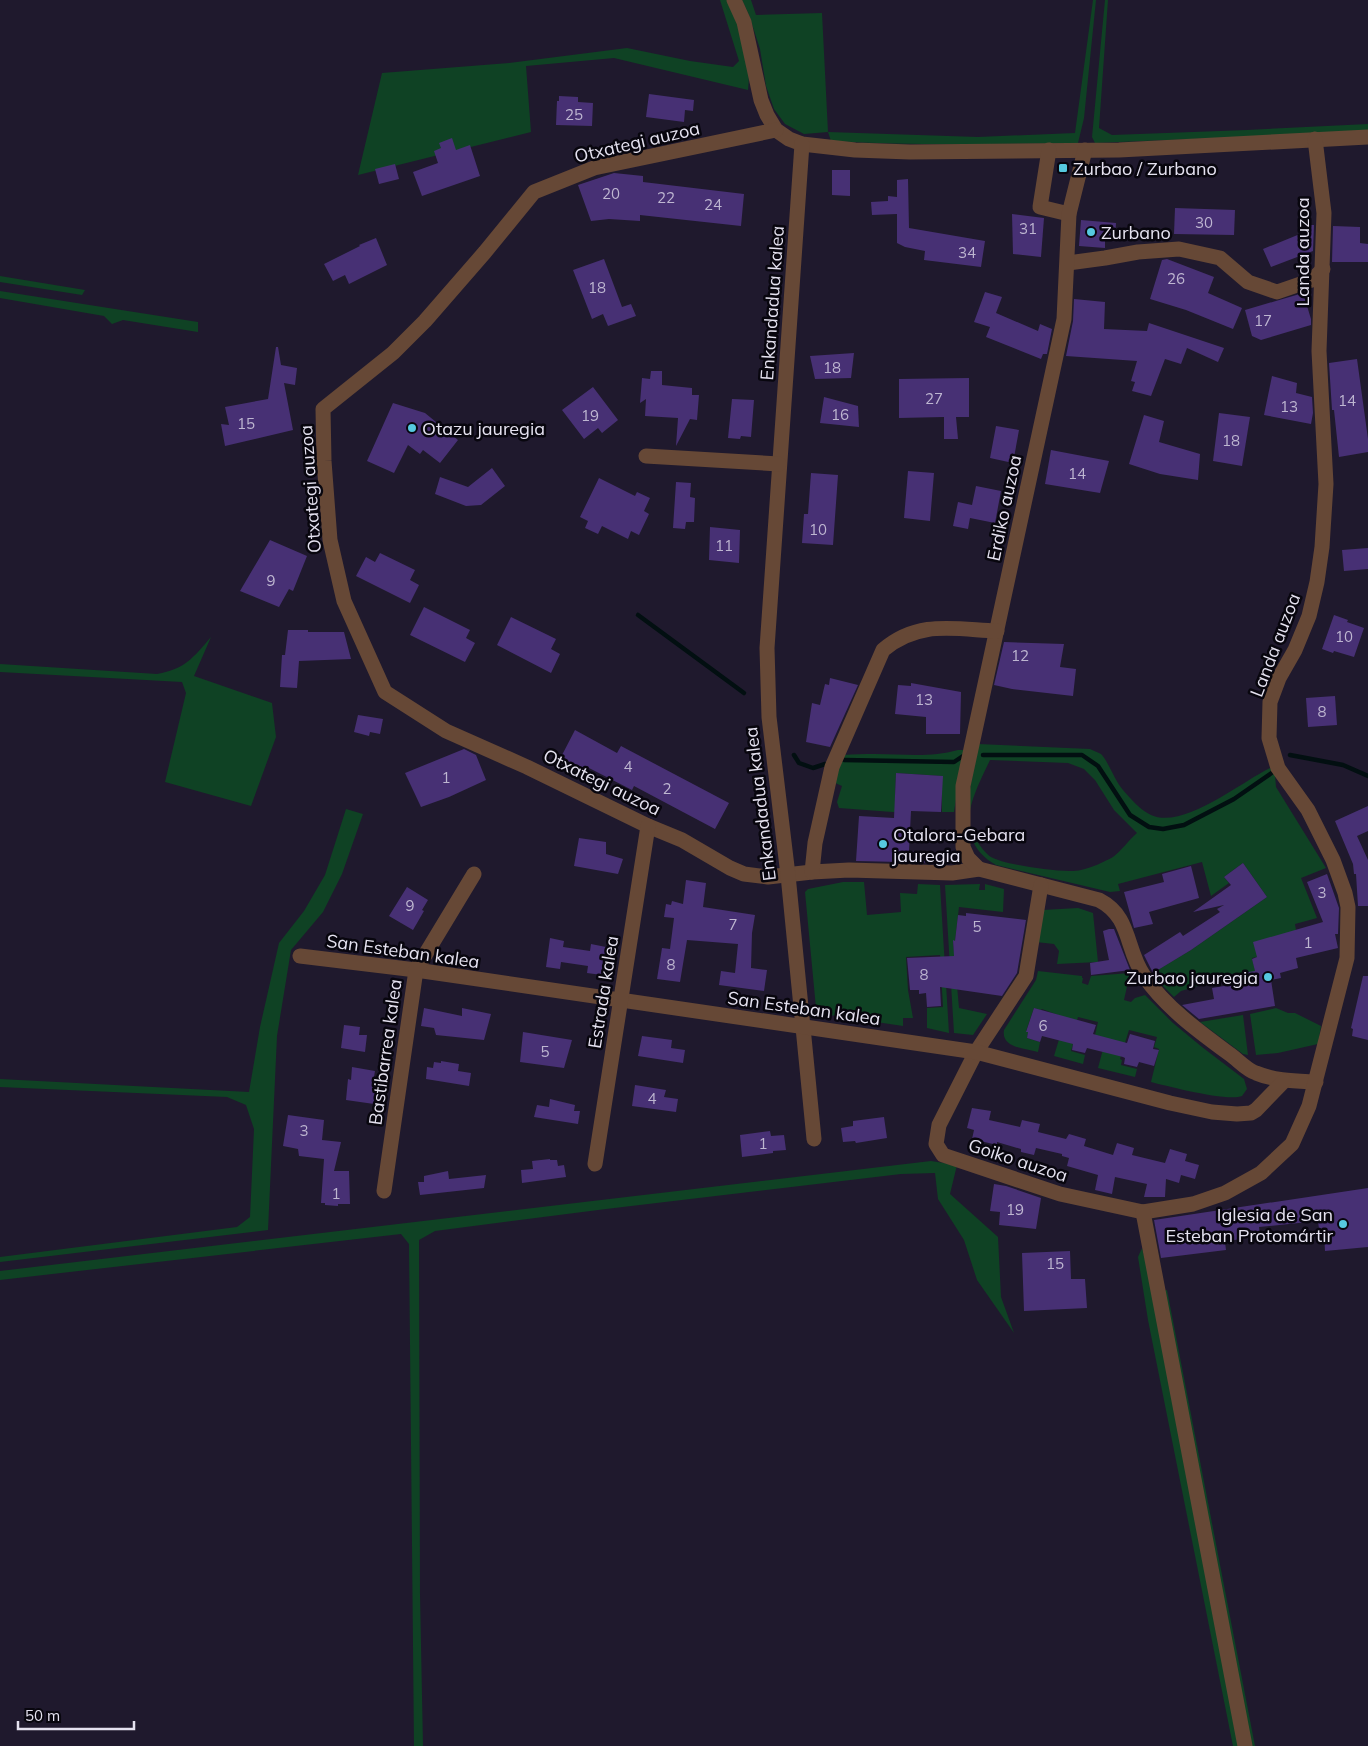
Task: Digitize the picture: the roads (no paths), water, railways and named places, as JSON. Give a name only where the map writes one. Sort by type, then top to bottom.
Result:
[{"type":"street","points":[[734,0],[744,22],[761,100],[767,115],[776,130],[789,139],[802,144],[854,150],[910,152],[1119,150],[1368,137]]},
{"type":"street","name":"Otxategi auzoa","points":[[776,130],[594,168],[534,192],[425,321],[393,353],[323,409],[324,461],[330,540],[344,600],[385,692],[446,731],[527,767],[648,826],[682,840],[730,868],[744,874],[768,877],[788,875]]},
{"type":"street","name":"Landa auzoa","points":[[1315,139],[1324,213],[1320,351],[1326,484],[1322,547],[1317,582],[1309,616],[1295,650],[1279,678],[1270,702],[1269,738],[1278,768],[1308,810],[1333,860],[1348,907],[1347,958],[1316,1082]]},
{"type":"street","name":"Enkandadua kalea","points":[[802,144],[767,648],[769,717],[788,875],[814,1138]]},
{"type":"street","points":[[1050,150],[1040,207],[1069,214]]},
{"type":"street","name":"Erdiko auzoa","points":[[979,869],[968,858],[963,847],[963,786],[1064,318],[1069,214],[1085,150]]},
{"type":"street","points":[[1068,263],[1138,252],[1179,249],[1220,258],[1248,282],[1277,292],[1312,280],[1323,269]]},
{"type":"street","points":[[646,456],[779,464]]},
{"type":"street","points":[[812,872],[815,843],[832,767],[883,650],[896,639],[915,631],[937,628],[997,631]]},
{"type":"street","name":"Estrada kalea","points":[[595,1164],[648,826]]},
{"type":"street","points":[[788,875],[849,870],[952,873],[979,869],[1098,900],[1108,905],[1122,920],[1144,976],[1194,1028],[1255,1073],[1284,1080],[1316,1082]]},
{"type":"street","name":"Bastibarrea kalea","points":[[384,1191],[416,970],[474,874]]},
{"type":"street","name":"Goiko auzoa","points":[[1040,885],[1026,976],[976,1052],[939,1125],[936,1144],[943,1155],[1060,1194],[1144,1212],[1193,1204],[1224,1193],[1261,1173],[1292,1144],[1310,1106],[1316,1082]]},
{"type":"street","name":"San Esteban kalea","points":[[300,956],[416,970],[976,1052],[1170,1104],[1212,1112],[1251,1113],[1284,1080]]},
{"type":"street","points":[[1144,1212],[1245,1746]]},
{"type":"waterway","points":[[638,615],[744,693]]},
{"type":"waterway","points":[[794,755],[799,763],[813,768],[825,764]]},
{"type":"waterway","points":[[983,755],[1082,755],[1098,766],[1130,815],[1149,827],[1163,829],[1184,825],[1234,799],[1273,772]]},
{"type":"waterway","points":[[1290,755],[1343,765],[1368,776]]},
{"type":"waterway","points":[[844,760],[954,762],[963,756]]},
{"type":"place","name":"Zurbao / Zurbano","points":[[1063,168]]},
{"type":"place","name":"Zurbano","points":[[1091,232]]},
{"type":"place","name":"Otazu jauregia","points":[[412,428]]},
{"type":"place","name":"Otalora-Gebara jauregia","points":[[883,844]]},
{"type":"place","name":"Zurbao jauregia","points":[[1268,977]]},
{"type":"place","name":"Iglesia de San Esteban Protomártir","points":[[1343,1224]]}]
